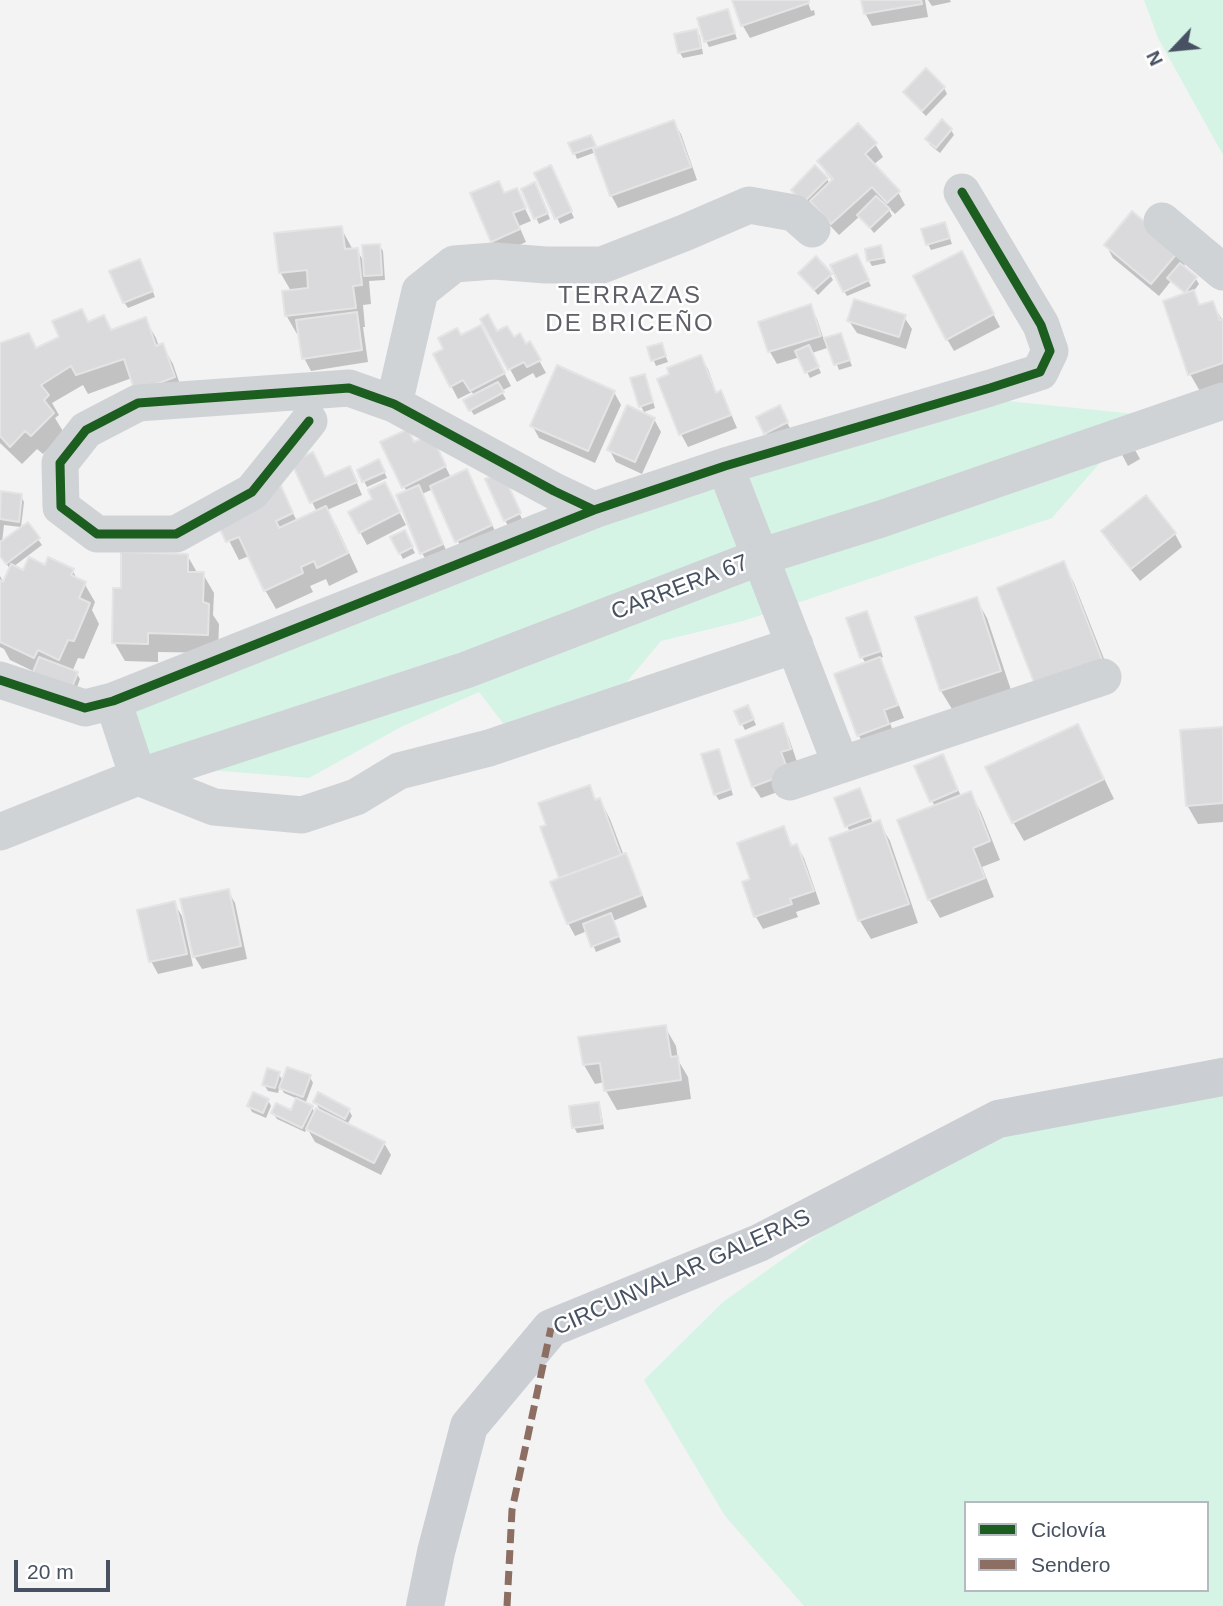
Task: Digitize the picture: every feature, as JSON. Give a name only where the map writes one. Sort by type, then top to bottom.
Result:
[{"type":"main road","name":"CIRCUNVALAR GALERAS","points":[[425,1606],[436,1552],[469,1426],[551,1328],[759,1243],[998,1119],[1223,1077]]},
{"type":"street","points":[[0,680],[85,708],[113,701],[594,510],[725,466],[1040,372],[1050,351],[1041,325],[962,192]]},
{"type":"street","points":[[394,404],[421,291],[454,264],[494,261],[602,265],[749,205],[794,213],[812,229]]},
{"type":"street","points":[[1162,221],[1223,272]]},
{"type":"street","points":[[309,421],[252,492],[176,534],[97,534],[61,507],[61,463],[69,452],[86,430],[138,403],[349,388],[394,404],[594,510]]},
{"type":"street","name":"CARRERA 67","points":[[0,832],[138,777],[466,670],[760,557],[881,519],[1223,401]]},
{"type":"street","points":[[725,466],[841,765]]},
{"type":"street","points":[[113,701],[138,777],[214,807],[303,815],[356,797],[399,771],[489,748],[795,645]]},
{"type":"street","points":[[790,782],[1103,677]]},
{"type":"green space","points":[[1144,0],[1223,0],[1223,155],[1158,38]]},
{"type":"green space","points":[[988,399],[1135,414],[1105,457],[1052,518],[743,621],[661,641],[579,739],[506,727],[479,692],[401,727],[309,778],[146,765],[123,716],[356,602]]},
{"type":"green space","points":[[1223,1057],[1223,1606],[804,1606],[725,1516],[644,1380],[723,1302],[973,1123],[1108,1083]]},
{"type":"building","points":[[732,0],[809,0],[809,3],[741,26]]},
{"type":"building","points":[[861,0],[921,0],[922,4],[864,14]]},
{"type":"building","points":[[728,9],[735,33],[704,42],[697,18]]},
{"type":"building","points":[[697,29],[701,48],[678,53],[674,34]]},
{"type":"building","points":[[926,68],[945,87],[922,111],[903,92]]},
{"type":"building","points":[[942,119],[952,129],[936,148],[925,139]]},
{"type":"building","points":[[674,120],[691,167],[610,196],[593,149]]},
{"type":"building","points":[[858,123],[877,143],[865,154],[900,191],[887,203],[872,187],[831,224],[810,201],[833,179],[817,161]]},
{"type":"building","points":[[591,135],[596,146],[573,154],[568,143]]},
{"type":"building","points":[[551,165],[572,211],[555,219],[534,173]]},
{"type":"building","points":[[815,165],[828,178],[803,203],[791,190]]},
{"type":"building","points":[[499,181],[504,193],[517,188],[526,208],[513,213],[520,229],[491,242],[470,193]]},
{"type":"building","points":[[535,182],[548,213],[534,219],[521,189]]},
{"type":"building","points":[[876,196],[890,209],[870,228],[857,215]]},
{"type":"building","points":[[1132,211],[1179,251],[1151,284],[1104,245]]},
{"type":"building","points":[[945,222],[950,238],[926,245],[921,229]]},
{"type":"building","points":[[342,226],[345,249],[358,248],[362,285],[353,286],[356,308],[285,316],[282,291],[308,288],[307,270],[279,273],[274,233]]},
{"type":"building","points":[[380,244],[382,275],[364,276],[362,245]]},
{"type":"building","points":[[881,245],[884,258],[867,261],[865,249]]},
{"type":"building","points":[[962,251],[994,314],[946,340],[913,276]]},
{"type":"building","points":[[857,254],[869,280],[843,292],[830,265]]},
{"type":"building","points":[[816,256],[832,274],[814,290],[798,273]]},
{"type":"building","points":[[140,259],[153,291],[123,303],[109,271]]},
{"type":"building","points":[[1180,263],[1197,277],[1185,293],[1167,278]]},
{"type":"building","points":[[1194,290],[1199,305],[1213,301],[1220,320],[1223,319],[1223,363],[1188,375],[1163,301]]},
{"type":"building","points":[[854,299],[906,315],[899,337],[847,321]]},
{"type":"building","points":[[811,304],[821,336],[768,352],[758,322]]},
{"type":"building","points":[[82,309],[88,322],[104,315],[111,330],[146,317],[156,346],[163,343],[175,377],[135,392],[124,359],[76,375],[71,366],[41,385],[49,395],[44,400],[54,413],[31,436],[25,431],[10,447],[0,436],[0,343],[29,333],[36,348],[59,337],[52,321]]},
{"type":"building","points":[[357,312],[362,350],[302,359],[296,320]]},
{"type":"building","points":[[488,314],[497,331],[507,326],[514,337],[520,333],[526,344],[530,341],[541,360],[527,367],[524,362],[508,370],[480,319]]},
{"type":"building","points":[[481,325],[505,373],[470,391],[463,380],[450,387],[433,354],[443,349],[438,338],[457,328],[461,335]]},
{"type":"building","points":[[841,333],[850,360],[834,365],[824,338]]},
{"type":"building","points":[[662,343],[666,356],[651,361],[647,347]]},
{"type":"building","points":[[809,345],[819,367],[805,373],[795,351]]},
{"type":"building","points":[[701,355],[716,393],[721,390],[731,415],[679,435],[657,379],[669,374],[667,368]]},
{"type":"building","points":[[557,365],[615,391],[588,451],[530,426]]},
{"type":"building","points":[[645,374],[653,402],[639,407],[630,378]]},
{"type":"building","points":[[498,382],[504,392],[469,411],[463,400]]},
{"type":"building","points":[[627,405],[655,418],[635,462],[607,450]]},
{"type":"building","points":[[780,405],[788,422],[764,434],[756,417]]},
{"type":"building","points":[[408,429],[414,442],[431,434],[446,466],[402,488],[380,442]]},
{"type":"building","points":[[313,452],[325,477],[350,466],[357,482],[310,503],[291,462]]},
{"type":"building","points":[[379,459],[385,472],[362,482],[357,470]]},
{"type":"building","points":[[467,469],[492,525],[455,542],[430,486]]},
{"type":"building","points":[[502,472],[521,513],[504,521],[485,479]]},
{"type":"building","points":[[385,482],[400,512],[359,533],[348,512],[372,499],[368,490]]},
{"type":"building","points":[[419,485],[443,544],[420,554],[396,495]]},
{"type":"building","points":[[281,486],[293,513],[276,521],[279,528],[326,506],[348,553],[317,568],[314,561],[301,567],[303,573],[264,591],[239,537],[226,542],[214,516]]},
{"type":"building","points":[[1,491],[22,494],[19,522],[0,519]]},
{"type":"building","points":[[1146,495],[1176,533],[1131,569],[1101,531]]},
{"type":"building","points":[[28,522],[40,538],[6,564],[0,556],[0,542]]},
{"type":"building","points":[[405,530],[413,547],[399,554],[390,537]]},
{"type":"building","points":[[121,552],[188,554],[188,572],[204,572],[203,602],[209,604],[208,635],[148,633],[148,644],[112,643],[113,588],[121,588]]},
{"type":"building","points":[[29,557],[45,565],[48,557],[74,569],[71,575],[86,582],[79,598],[90,603],[74,641],[68,640],[59,660],[38,650],[34,658],[0,642],[0,580],[3,582],[11,564],[23,570]]},
{"type":"building","points":[[1064,561],[1104,665],[1037,690],[997,588]]},
{"type":"building","points":[[977,597],[1001,671],[940,691],[915,617]]},
{"type":"building","points":[[867,611],[881,651],[860,658],[846,618]]},
{"type":"building","points":[[39,657],[78,672],[70,693],[31,677]]},
{"type":"building","points":[[880,657],[898,705],[884,710],[889,724],[857,736],[834,674]]},
{"type":"building","points":[[748,705],[754,719],[740,725],[734,711]]},
{"type":"building","points":[[783,723],[791,749],[781,752],[789,773],[752,787],[735,740]]},
{"type":"building","points":[[1078,724],[1104,779],[1012,823],[985,767]]},
{"type":"building","points":[[1223,727],[1223,803],[1186,806],[1180,730]]},
{"type":"building","points":[[719,749],[731,789],[714,795],[701,754]]},
{"type":"building","points":[[943,754],[958,790],[930,802],[914,766]]},
{"type":"building","points":[[590,785],[595,800],[600,798],[621,855],[559,878],[540,827],[546,825],[538,803]]},
{"type":"building","points":[[860,788],[871,817],[845,827],[834,798]]},
{"type":"building","points":[[971,791],[990,841],[973,848],[985,878],[928,900],[897,820]]},
{"type":"building","points":[[880,820],[909,904],[858,921],[829,838]]},
{"type":"building","points":[[784,826],[791,846],[797,844],[814,891],[790,899],[792,904],[754,917],[742,882],[750,879],[737,843]]},
{"type":"building","points":[[626,853],[642,895],[567,924],[550,882]]},
{"type":"building","points":[[229,889],[241,946],[193,957],[180,899]]},
{"type":"building","points":[[175,901],[187,954],[149,962],[137,910]]},
{"type":"building","points":[[611,913],[619,936],[591,947],[583,924]]},
{"type":"building","points":[[666,1025],[671,1057],[678,1056],[681,1080],[604,1091],[600,1063],[583,1065],[578,1037]]},
{"type":"building","points":[[287,1067],[311,1075],[303,1097],[279,1088]]},
{"type":"building","points":[[267,1068],[280,1072],[275,1088],[262,1085]]},
{"type":"building","points":[[253,1092],[269,1099],[263,1113],[247,1106]]},
{"type":"building","points":[[318,1092],[350,1109],[345,1119],[313,1102]]},
{"type":"building","points":[[296,1098],[313,1106],[302,1128],[271,1113],[276,1103],[291,1110]]},
{"type":"building","points":[[599,1102],[602,1124],[572,1128],[569,1106]]},
{"type":"building","points":[[316,1108],[385,1142],[374,1163],[306,1129]]},
{"type":"marked path","points":[[507,1606],[512,1510],[551,1328]]},
{"type":"cycle path","points":[[0,680],[85,708],[113,701],[594,510],[725,466],[1040,372],[1050,351],[1041,325],[962,192]]},
{"type":"cycle path","points":[[309,421],[252,492],[176,534],[97,534],[61,507],[60,463],[86,430],[138,403],[349,388],[394,404],[594,510]]},
{"type":"district","name":"TERRAZAS DE BRICEÑO","points":[[630,310]]}]
